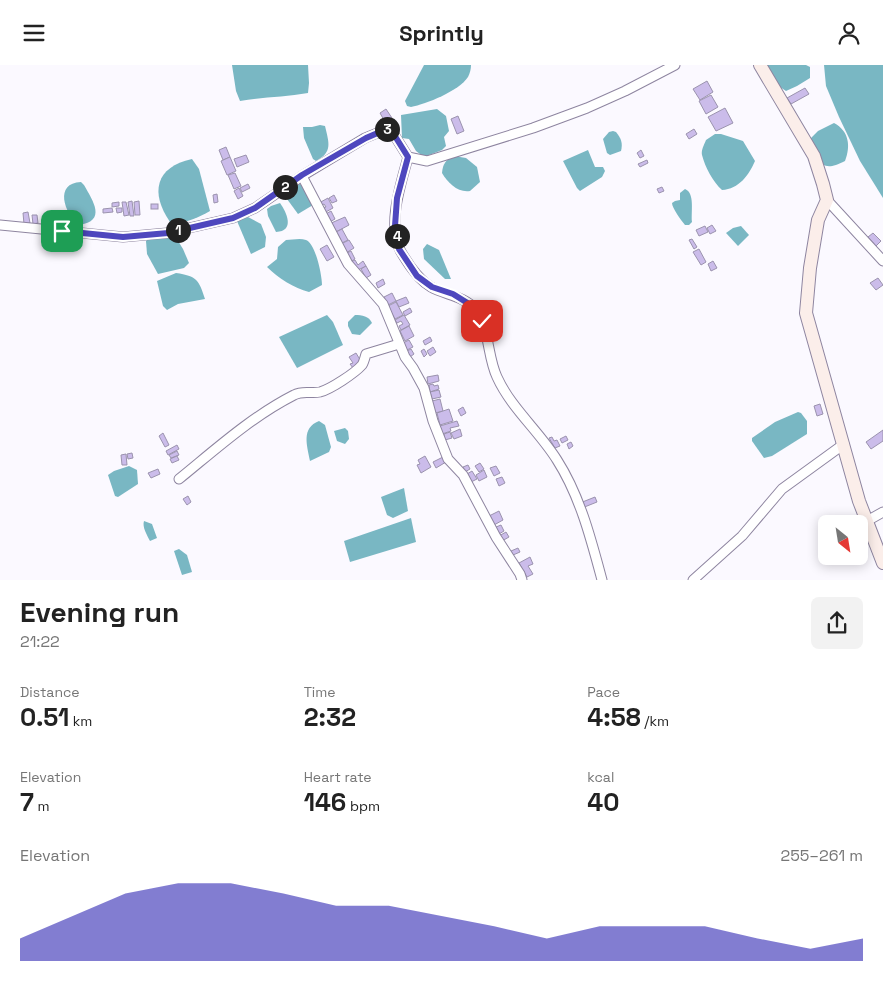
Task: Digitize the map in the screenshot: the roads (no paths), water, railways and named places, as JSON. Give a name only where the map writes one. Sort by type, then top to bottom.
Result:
[{"type":"street","points":[[0,225],[123,237],[168,233],[233,218],[255,208],[302,175],[366,138],[387,129],[393,133],[408,157],[428,161],[533,128],[587,108],[675,65]]},
{"type":"street","points":[[760,65],[814,156],[826,200],[883,261]]},
{"type":"street","points":[[408,157],[397,198],[395,226],[399,249],[417,276],[432,287],[453,294],[474,307],[482,321],[496,375],[506,394],[557,459],[571,485],[583,515],[602,580]]},
{"type":"street","points":[[302,175],[348,264],[383,304],[404,357],[413,368],[424,388],[433,421],[448,459],[462,475],[496,537],[520,573],[522,580]]},
{"type":"street","points":[[826,200],[818,220],[810,267],[806,313],[865,515]]},
{"type":"street","points":[[179,479],[241,427],[270,409],[296,394],[311,391],[319,392],[345,379],[362,365],[366,354],[399,344]]},
{"type":"street","points":[[693,580],[742,536],[782,489],[844,444]]},
{"type":"street","points":[[868,520],[883,512]]},
{"type":"street","points":[[868,524],[883,563]]},
{"type":"water","points":[[232,65],[308,65],[308,93],[240,101],[236,91]]},
{"type":"water","points":[[424,65],[471,65],[468,77],[457,87],[425,103],[411,107],[407,106],[405,101]]},
{"type":"water","points":[[764,65],[806,65],[810,67],[810,78],[786,91],[774,83]]},
{"type":"water","points":[[824,65],[883,65],[883,198],[860,161],[839,117],[826,86]]},
{"type":"water","points":[[437,109],[446,116],[449,131],[444,137],[446,146],[442,150],[424,157],[416,151],[409,139],[402,138],[401,115]]},
{"type":"water","points":[[834,123],[846,135],[848,150],[845,161],[837,165],[826,166],[819,160],[811,138],[818,131]]},
{"type":"water","points":[[325,126],[328,146],[325,154],[316,161],[313,159],[304,138],[303,127]]},
{"type":"water","points":[[609,132],[616,132],[620,139],[622,148],[621,151],[610,155],[607,153],[603,139]]},
{"type":"water","points":[[715,134],[743,141],[755,161],[743,180],[728,189],[722,190],[716,183],[707,169],[702,155],[702,149],[706,140]]},
{"type":"water","points":[[588,150],[595,167],[603,167],[605,171],[602,177],[580,191],[563,161]]},
{"type":"water","points":[[454,156],[466,158],[477,167],[480,182],[470,191],[454,187],[442,173],[445,163]]},
{"type":"water","points":[[192,159],[199,169],[210,211],[191,220],[170,222],[160,201],[158,191],[160,183],[170,168]]},
{"type":"water","points":[[81,182],[94,204],[95,215],[88,223],[79,225],[69,213],[64,199],[67,187]]},
{"type":"water","points":[[299,184],[304,185],[313,205],[298,214],[287,199],[288,195]]},
{"type":"water","points":[[685,189],[690,194],[692,203],[692,222],[689,225],[683,223],[672,205],[675,201],[680,200],[680,193]]},
{"type":"water","points":[[280,203],[288,221],[286,228],[276,232],[268,216],[267,209]]},
{"type":"water","points":[[248,217],[261,224],[266,237],[265,247],[251,254],[237,221]]},
{"type":"water","points":[[741,226],[749,235],[738,246],[726,233],[733,228]]},
{"type":"water","points":[[157,236],[175,236],[189,263],[184,268],[158,274],[147,254],[146,241]]},
{"type":"water","points":[[304,239],[310,243],[318,261],[322,285],[309,292],[286,282],[267,267],[277,259],[278,247],[286,240]]},
{"type":"water","points":[[427,244],[439,250],[451,279],[445,279],[424,259],[423,249]]},
{"type":"water","points":[[176,273],[196,280],[201,287],[205,299],[178,304],[167,310],[163,306],[157,281]]},
{"type":"water","points":[[327,315],[333,322],[343,345],[297,368],[279,337]]},
{"type":"water","points":[[355,315],[365,316],[372,323],[360,335],[352,334],[348,326],[348,322]]},
{"type":"water","points":[[798,412],[807,421],[807,434],[772,456],[764,458],[752,441],[752,438],[775,422]]},
{"type":"water","points":[[319,421],[325,425],[331,447],[329,452],[310,461],[307,433],[313,424]]},
{"type":"water","points":[[345,428],[348,431],[349,439],[345,444],[337,441],[334,431]]},
{"type":"water","points":[[129,466],[137,470],[138,484],[118,497],[115,496],[108,475]]},
{"type":"water","points":[[404,488],[408,511],[393,518],[387,515],[381,497]]},
{"type":"water","points":[[411,518],[416,542],[350,562],[344,541]]},
{"type":"water","points":[[144,521],[152,524],[157,538],[150,541],[144,528]]},
{"type":"water","points":[[179,549],[187,555],[192,572],[182,575],[174,551]]}]
